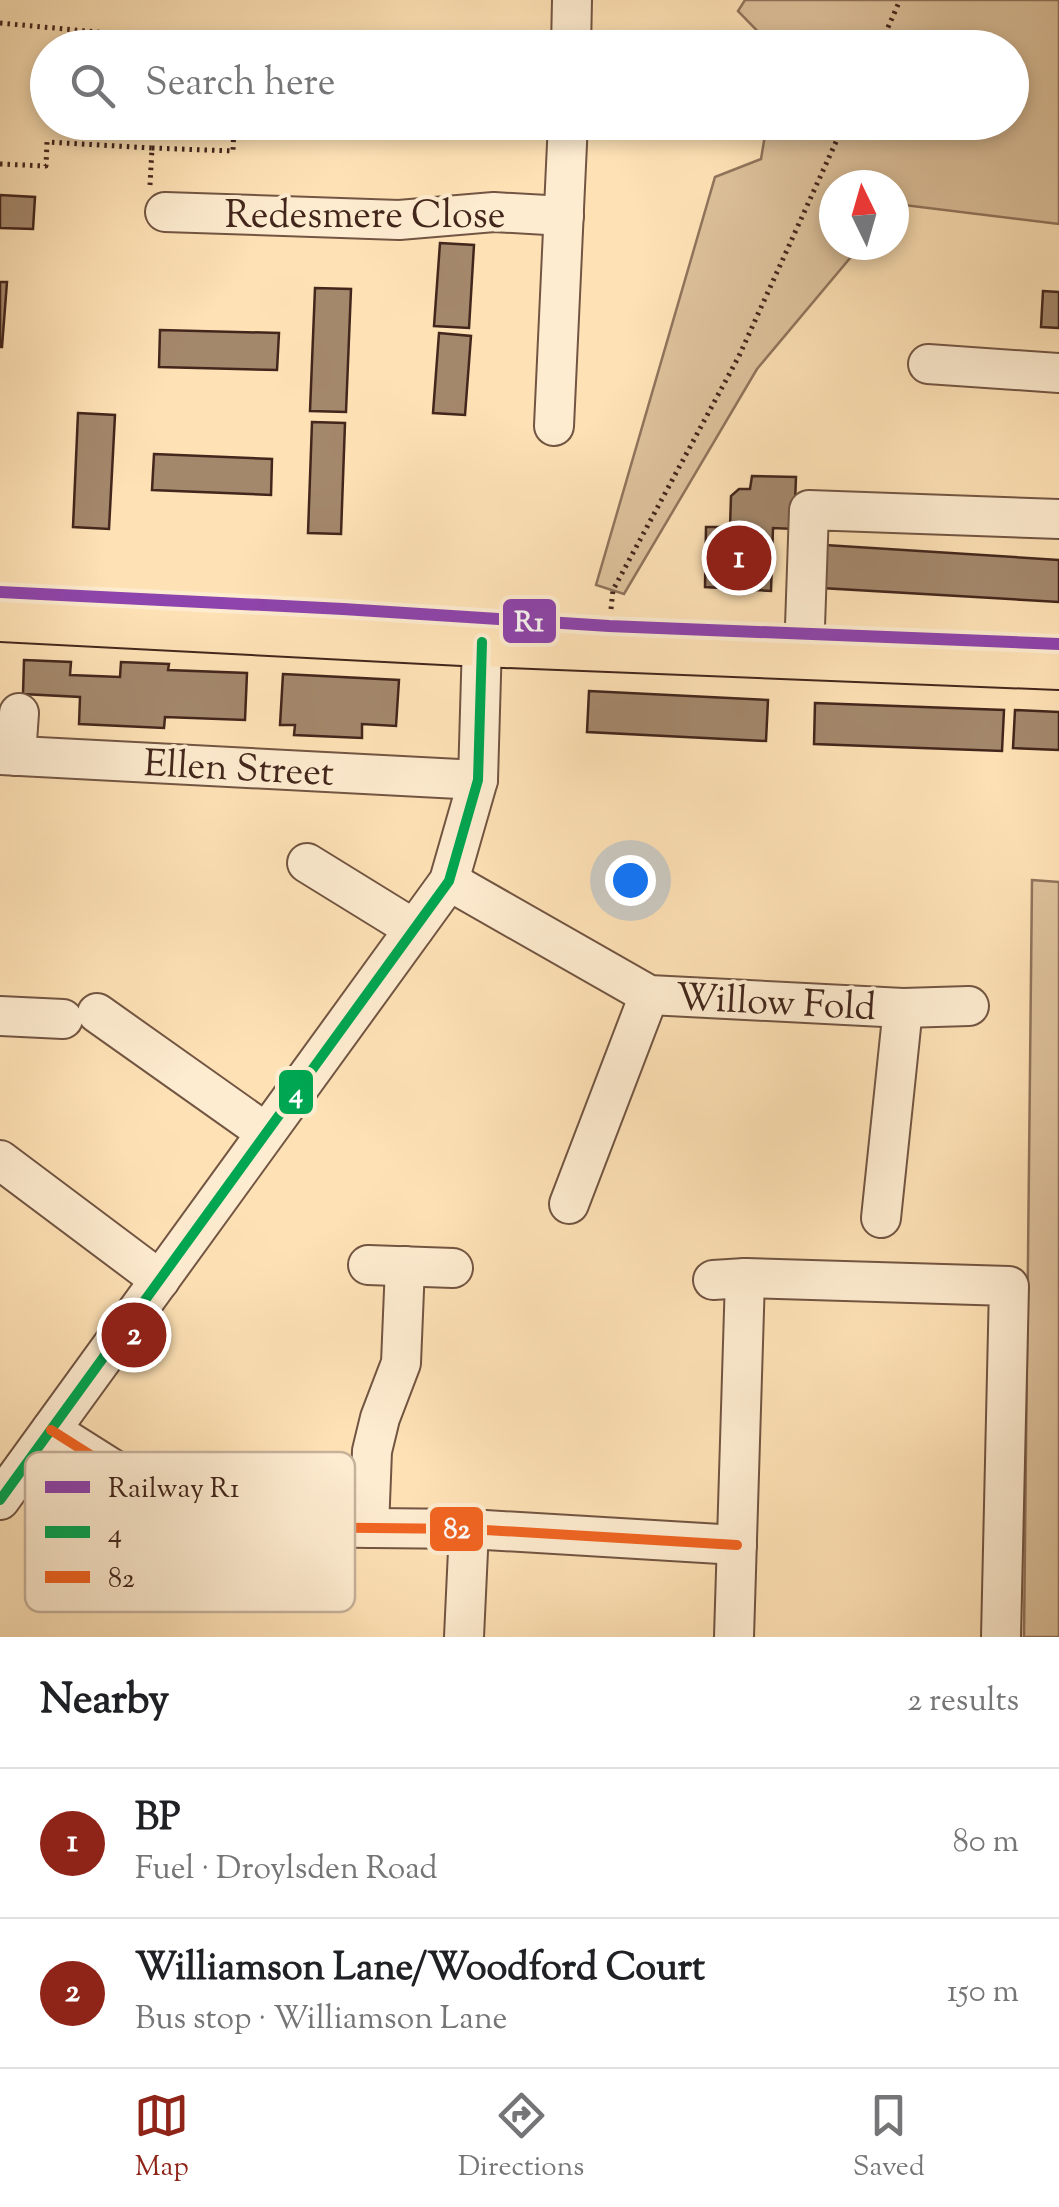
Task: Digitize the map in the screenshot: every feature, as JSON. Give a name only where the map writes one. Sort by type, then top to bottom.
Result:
[{"type":"main road","points":[[0,592],[343,608],[482,642]]},
{"type":"main road","points":[[0,617],[482,642],[1059,665]]},
{"type":"street","points":[[571,30],[572,0]]},
{"type":"street","points":[[554,426],[567,140]]},
{"type":"street","name":"Redesmere Close","points":[[165,212],[399,220],[494,212],[564,216]]},
{"type":"street","points":[[928,364],[1059,373]]},
{"type":"street","points":[[804,655],[809,510],[1059,520]]},
{"type":"street","points":[[35,1452],[449,881],[478,780],[482,642]]},
{"type":"street","points":[[8,755],[19,713]]},
{"type":"street","name":"Ellen Street","points":[[8,755],[478,780]]},
{"type":"street","points":[[307,863],[414,928]]},
{"type":"street","name":"Willow Fold","points":[[449,881],[649,995],[904,1008],[969,1006]]},
{"type":"street","name":"Willow Fold","points":[[569,1204],[649,995]]},
{"type":"street","name":"Willow Fold","points":[[881,1218],[904,1008]]},
{"type":"street","points":[[0,1016],[80,1016],[265,1132]]},
{"type":"street","points":[[0,1160],[160,1280]]},
{"type":"street","points":[[368,1528],[372,1451],[401,1364],[386,1266],[453,1268]]},
{"type":"street","points":[[734,1637],[736,1545],[729,1279],[1009,1286],[1001,1637]]},
{"type":"street","points":[[51,1430],[85,1452]]},
{"type":"street","points":[[0,1500],[25,1466]]},
{"type":"street","points":[[355,1528],[469,1529],[736,1545]]},
{"type":"street","points":[[464,1637],[469,1529]]},
{"type":"path","points":[[886,30],[900,0]]},
{"type":"path","points":[[0,24],[68,30]]},
{"type":"path","points":[[0,164],[46,166],[47,142],[232,151],[233,140]]},
{"type":"path","points":[[607,647],[613,590],[739,356],[837,140]]},
{"type":"path","points":[[152,148],[150,211],[165,212]]},
{"type":"shaded area","points":[[745,0],[1059,0],[1059,224],[909,206],[909,170],[819,170],[819,260],[848,260],[757,369],[624,594],[596,585],[715,177],[761,159],[764,140],[1029,140],[1029,30],[756,30],[738,11]]},
{"type":"shaded area","points":[[1032,880],[1059,882],[1059,1637],[1024,1637]]},
{"type":"building","points":[[0,195],[35,197],[33,229],[0,228]]},
{"type":"building","points":[[440,243],[474,245],[469,328],[434,326]]},
{"type":"building","points":[[0,282],[7,282],[2,347],[0,347]]},
{"type":"building","points":[[315,288],[351,289],[346,412],[310,411]]},
{"type":"building","points":[[1043,291],[1059,292],[1059,328],[1041,327]]},
{"type":"building","points":[[160,330],[279,333],[277,370],[159,367]]},
{"type":"building","points":[[439,333],[471,336],[465,415],[433,413]]},
{"type":"building","points":[[78,413],[115,415],[109,529],[73,527]]},
{"type":"building","points":[[312,422],[345,423],[341,534],[308,533]]},
{"type":"building","points":[[154,454],[272,459],[271,495],[152,490]]},
{"type":"building","points":[[752,476],[796,477],[794,529],[773,528],[771,591],[705,587],[706,527],[730,527],[731,496],[739,489],[750,489]]},
{"type":"building","points":[[825,545],[1059,560],[1059,602],[822,588]]},
{"type":"building","points":[[24,660],[71,662],[70,675],[120,677],[121,662],[169,664],[168,670],[247,673],[245,720],[165,717],[164,728],[79,724],[80,697],[23,694]]},
{"type":"building","points":[[283,674],[399,680],[396,726],[362,724],[362,738],[294,735],[295,725],[280,725]]},
{"type":"building","points":[[589,691],[768,700],[766,741],[587,732]]},
{"type":"building","points":[[815,703],[1004,710],[1002,751],[814,744]]},
{"type":"building","points":[[1015,710],[1059,712],[1059,750],[1013,748]]},
{"type":"rail line","name":"R1","points":[[0,592],[609,626],[1059,644]]},
{"type":"transit line","name":"4","points":[[35,1452],[449,881],[478,780],[482,642]]},
{"type":"transit line","name":"82","points":[[51,1430],[86,1452]]},
{"type":"transit line","name":"4","points":[[0,1500],[25,1466]]},
{"type":"transit line","name":"82","points":[[355,1528],[469,1529],[737,1545]]},
{"type":"place","name":"BP","points":[[739,558]]},
{"type":"place","name":"Williamson Lane/Woodford Court","points":[[134,1335]]}]
